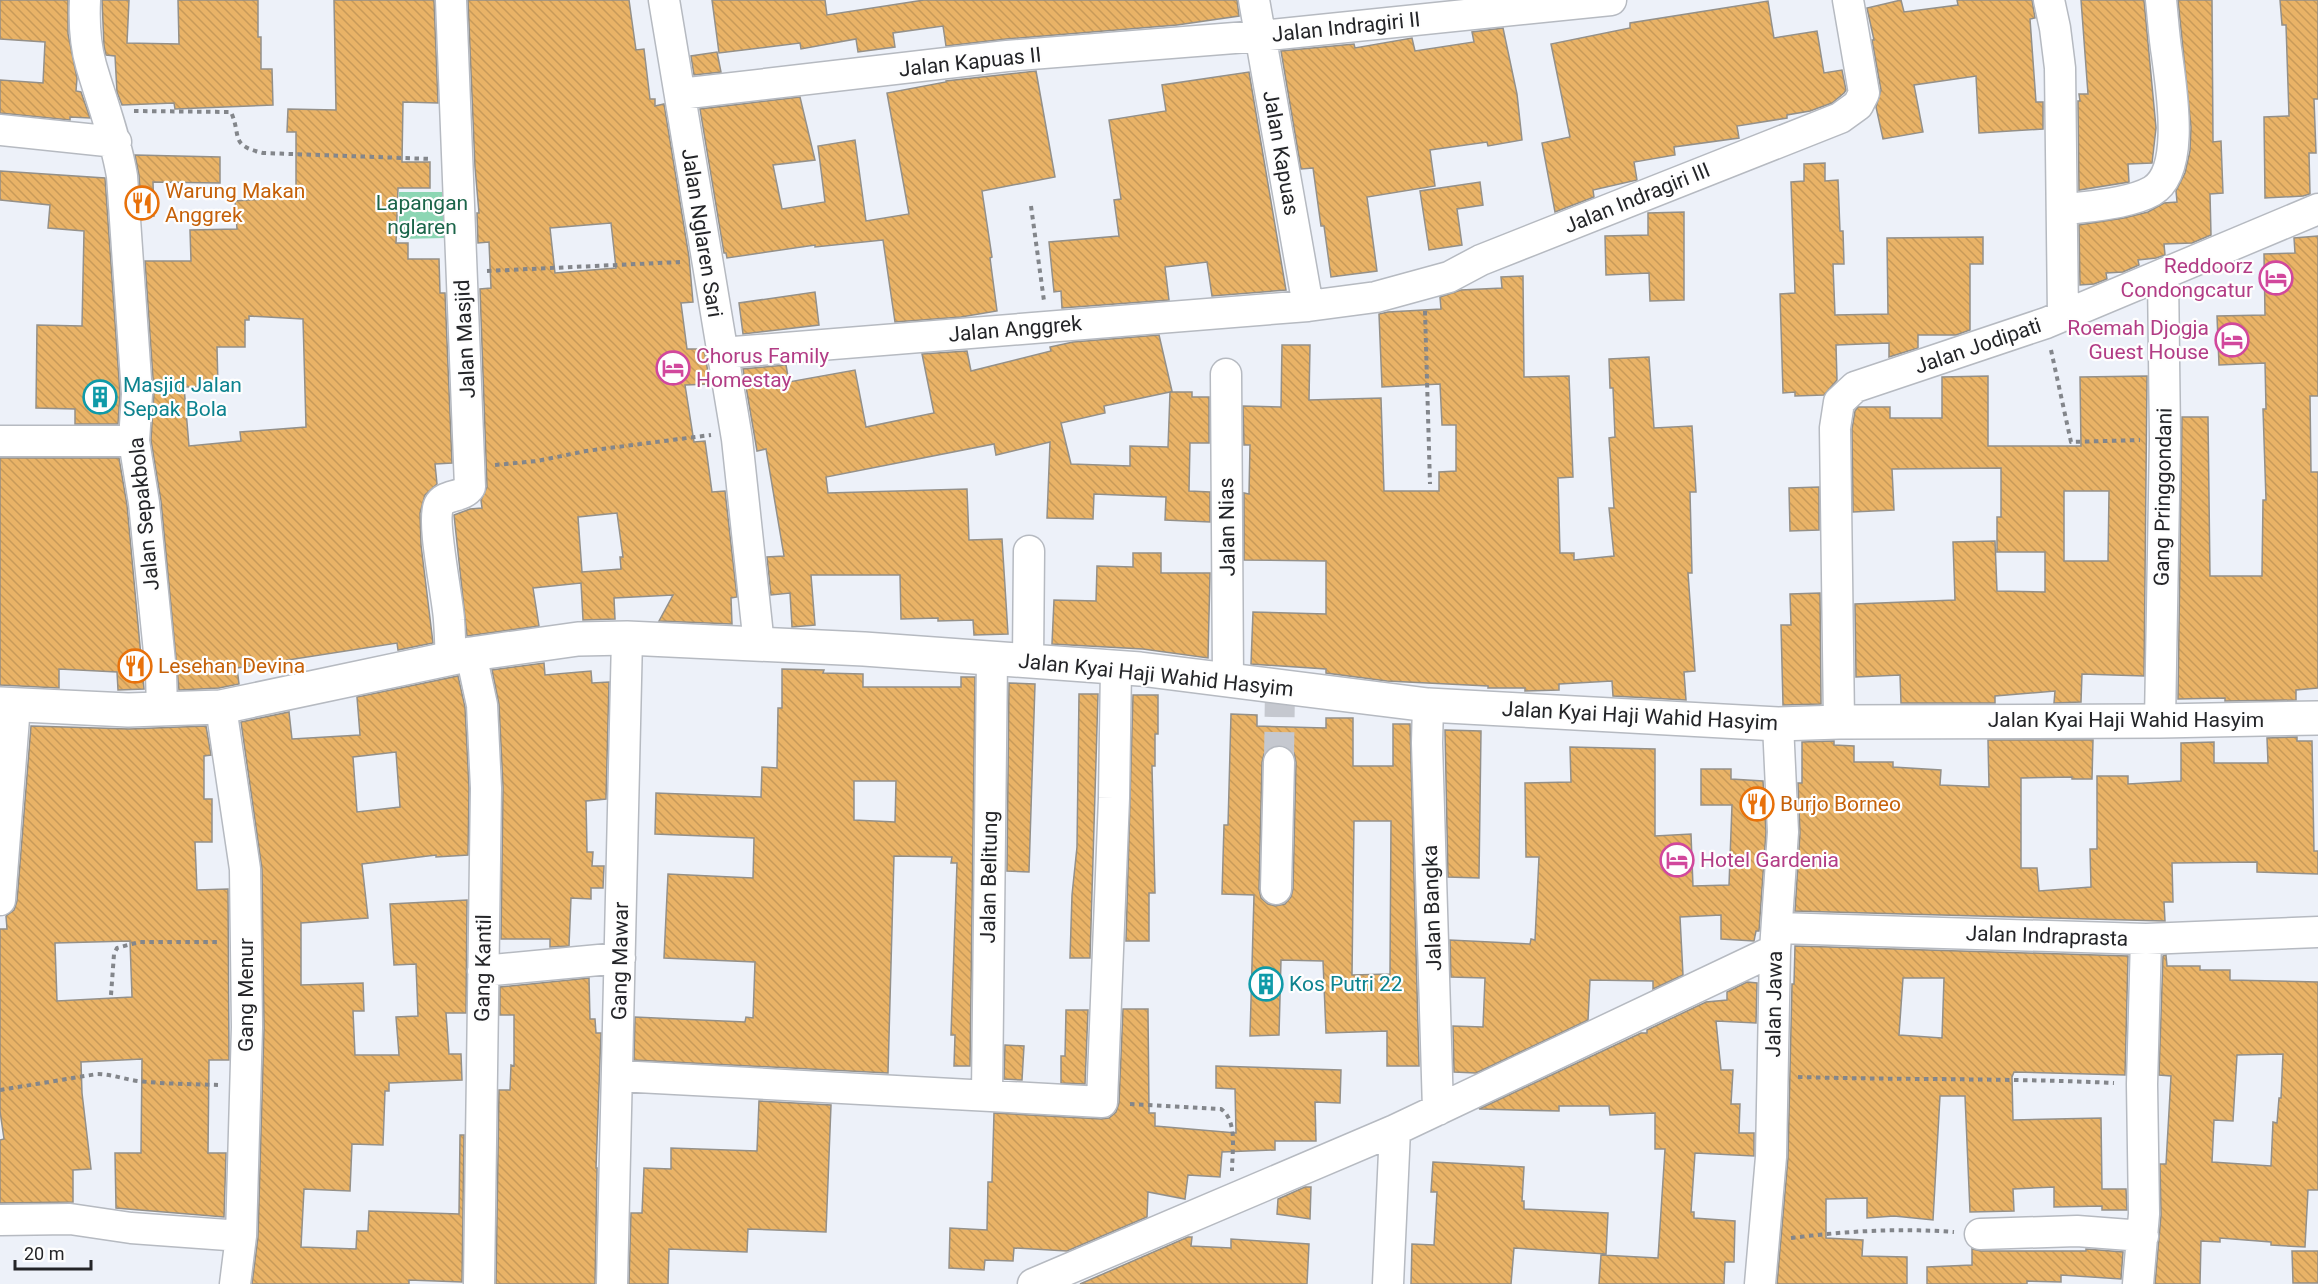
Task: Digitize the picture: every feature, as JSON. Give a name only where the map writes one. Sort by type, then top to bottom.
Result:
[{"type":"main road","name":"Jalan Kyai Haji Wahid Hasyim","points":[[8,705],[162,710],[221,706],[461,656],[578,639],[627,638],[864,649],[1116,668],[1428,705],[1778,724],[2318,718]]},
{"type":"street","name":"Jalan Sepakbola","points":[[85,0],[84,21],[90,63],[116,142],[122,176],[136,394],[134,441],[144,503],[161,672],[162,710]]},
{"type":"street","name":"Jalan Masjid","points":[[451,0],[470,468],[469,490],[441,502],[438,506],[438,534],[449,621],[461,656]]},
{"type":"street","name":"Jalan Nglaren Sari","points":[[664,0],[735,432],[759,645]]},
{"type":"street","name":"Jalan Kapuas","points":[[1254,0],[1308,306]]},
{"type":"street","name":"Jalan Indragiri II","points":[[1260,36],[1611,0]]},
{"type":"street","name":"Jalan Indragiri III","points":[[1308,306],[1376,297],[1449,277],[1481,260],[1840,118],[1858,105],[1864,93],[1848,0]]},
{"type":"street","points":[[2049,0],[2060,68],[2062,210],[2055,320]]},
{"type":"street","points":[[2062,210],[2136,197],[2153,190],[2165,179],[2171,163],[2174,111],[2161,0]]},
{"type":"street","name":"Jalan Kapuas II","points":[[680,94],[1007,57],[1260,36]]},
{"type":"street","points":[[0,130],[116,142]]},
{"type":"street","name":"Jalan Jodipati","points":[[1839,722],[1835,428],[1839,402],[1855,387],[2055,320],[2318,209]]},
{"type":"street","name":"Gang Pringgondani","points":[[2160,721],[2165,439],[2163,274]]},
{"type":"street","name":"Jalan Anggrek","points":[[722,353],[1308,306]]},
{"type":"street","name":"Jalan Nias","points":[[1226,374],[1228,680]]},
{"type":"street","points":[[0,441],[134,441]]},
{"type":"street","points":[[1028,661],[1029,551]]},
{"type":"street","name":"Gang Mawar","points":[[612,1284],[627,638]]},
{"type":"street","name":"Gang Kantil","points":[[461,656],[482,705],[486,788],[479,1284]]},
{"type":"street","name":"Jalan Belitung","points":[[987,1094],[992,659]]},
{"type":"street","points":[[618,1076],[987,1094],[1102,1102],[1114,798],[1116,668]]},
{"type":"street","points":[[0,900],[8,705]]},
{"type":"street","name":"Jalan Bangka","points":[[1428,705],[1427,755],[1438,1110]]},
{"type":"street","name":"Gang Menur","points":[[221,706],[245,870],[245,1087],[241,1236],[235,1284]]},
{"type":"street","name":"Jalan Jawa","points":[[1761,1284],[1771,1157],[1776,939],[1783,832],[1778,724]]},
{"type":"street","points":[[1276,889],[1279,762]]},
{"type":"street","name":"Jalan Indraprasta","points":[[1776,939],[2146,939],[2318,932]]},
{"type":"street","points":[[1033,1284],[1395,1130],[1776,939]]},
{"type":"street","points":[[2138,1284],[2143,1236],[2142,1084],[2146,939]]},
{"type":"street","points":[[483,971],[620,958]]},
{"type":"street","points":[[1388,1284],[1395,1130]]},
{"type":"street","points":[[0,1220],[70,1219],[131,1228],[241,1236]]},
{"type":"street","points":[[1980,1234],[2077,1232],[2143,1236]]},
{"type":"path","points":[[107,111],[231,112],[236,121],[237,138],[247,149],[263,153],[457,161]]},
{"type":"path","points":[[1031,206],[1048,326]]},
{"type":"path","points":[[462,272],[627,266],[707,259]]},
{"type":"path","points":[[1425,284],[1430,484]]},
{"type":"path","points":[[2055,320],[2071,442],[2165,439]]},
{"type":"path","points":[[470,468],[735,432]]},
{"type":"path","points":[[111,995],[114,954],[117,948],[139,942],[246,942]]},
{"type":"path","points":[[0,1090],[97,1074],[110,1074],[120,1079],[147,1082],[245,1087]]},
{"type":"path","points":[[1772,1076],[2142,1084]]},
{"type":"path","points":[[1102,1102],[1221,1109],[1227,1113],[1231,1122],[1232,1199]]},
{"type":"path","points":[[1764,1242],[1837,1232],[1922,1230],[1980,1234]]},
{"type":"green space","name":"Lapangan nglaren","points":[[399,192],[443,192],[445,238],[399,239]]},
{"type":"building","points":[[0,0],[68,0],[68,34],[77,78],[76,91],[81,92],[90,118],[70,117],[70,120],[0,113],[0,80],[43,83],[45,42],[0,39]]},
{"type":"building","points":[[102,0],[129,0],[127,43],[179,44],[178,0],[258,0],[261,69],[272,69],[273,105],[175,109],[174,103],[122,105],[117,92],[115,56],[106,55],[104,46]]},
{"type":"building","points":[[334,0],[434,0],[438,103],[403,102],[402,162],[430,162],[430,188],[398,188],[396,243],[408,243],[408,259],[439,259],[440,293],[445,293],[452,463],[435,464],[437,484],[425,495],[420,513],[421,545],[433,643],[398,650],[397,643],[237,668],[239,684],[219,688],[179,690],[161,501],[151,440],[154,393],[145,261],[191,261],[190,230],[237,229],[235,201],[296,197],[296,132],[287,132],[288,109],[336,110]],"holes":[[[249,316],[303,319],[306,427],[240,432],[241,441],[189,446],[184,387],[218,386],[217,347],[245,347],[245,320],[249,320]]]},
{"type":"building","points":[[468,0],[629,0],[636,50],[644,49],[650,99],[655,99],[655,106],[664,104],[689,257],[693,302],[681,303],[687,349],[704,349],[710,384],[685,385],[694,442],[705,441],[712,492],[725,491],[737,597],[731,598],[732,624],[659,621],[673,595],[614,598],[615,619],[583,620],[581,583],[533,588],[539,626],[467,636],[454,515],[470,509],[482,508],[481,500],[487,487],[480,289],[491,288],[489,242],[478,243],[477,213],[479,213]],"holes":[[[611,223],[616,268],[555,273],[550,228]],[[617,513],[623,557],[620,557],[621,569],[582,572],[578,517]]]},
{"type":"building","points":[[712,0],[825,0],[827,15],[924,0],[1237,0],[1239,16],[1177,25],[946,46],[943,26],[893,33],[895,47],[858,52],[856,39],[801,49],[800,43],[719,53]]},
{"type":"building","points":[[1901,0],[1904,12],[1958,5],[1957,0],[2032,0],[2035,18],[2030,19],[2036,102],[2043,102],[2043,129],[1979,133],[1976,76],[1914,85],[1923,132],[1883,139],[1876,107],[1881,90],[1867,8]]},
{"type":"building","points":[[2081,0],[2144,0],[2156,128],[2152,163],[2128,164],[2129,182],[2079,190],[2078,101],[2080,101],[2079,94],[2088,94]]},
{"type":"building","points":[[2178,0],[2212,0],[2213,142],[2221,141],[2223,193],[2210,194],[2211,235],[2192,243],[2164,244],[2165,255],[2138,260],[2139,265],[2123,272],[2106,273],[2107,279],[2094,284],[2080,285],[2079,225],[2124,218],[2148,212],[2164,203],[2177,202],[2176,191],[2185,173],[2190,151],[2191,127]]},
{"type":"building","points":[[2280,0],[2318,0],[2318,99],[2314,99],[2316,153],[2309,153],[2310,194],[2265,198],[2264,117],[2289,116],[2286,25],[2282,25]]},
{"type":"building","points":[[1768,1],[1774,38],[1817,31],[1824,73],[1842,70],[1846,90],[1844,93],[1832,103],[1810,111],[1787,115],[1787,118],[1737,126],[1739,138],[1674,147],[1675,155],[1634,162],[1637,180],[1593,190],[1594,197],[1555,212],[1542,143],[1570,137],[1551,44],[1630,28],[1630,23]]},
{"type":"building","points":[[1503,28],[1517,94],[1522,140],[1488,146],[1487,142],[1430,150],[1435,186],[1367,197],[1377,271],[1331,277],[1313,168],[1301,169],[1281,51],[1354,44],[1355,48],[1412,38],[1415,51],[1474,42],[1472,32]]},
{"type":"building","points":[[717,52],[721,72],[694,75],[691,56]]},
{"type":"building","points":[[1036,71],[1055,177],[982,191],[997,311],[961,317],[895,322],[883,240],[815,247],[815,245],[727,258],[724,253],[700,109],[800,97],[815,160],[773,165],[782,209],[825,202],[818,146],[855,140],[866,221],[909,214],[887,93],[946,81]]},
{"type":"building","points":[[1249,72],[1286,290],[1212,296],[1207,262],[1165,267],[1169,300],[1062,308],[1061,291],[1054,292],[1049,242],[1119,236],[1114,200],[1121,199],[1109,120],[1166,111],[1162,85]]},
{"type":"building","points":[[135,155],[220,157],[220,183],[153,182],[154,216],[142,217]]},
{"type":"building","points":[[1825,163],[1825,181],[1838,180],[1840,231],[1843,231],[1844,264],[1833,264],[1835,315],[1888,314],[1887,238],[1983,237],[1983,264],[1970,264],[1970,330],[1956,335],[1918,335],[1918,348],[1889,357],[1889,343],[1836,345],[1837,380],[1824,395],[1795,396],[1795,392],[1783,393],[1780,294],[1795,293],[1791,182],[1804,181],[1804,164]]},
{"type":"building","points":[[0,171],[105,178],[120,394],[118,424],[75,424],[75,409],[36,408],[37,325],[82,326],[84,231],[48,228],[50,205],[0,200]]},
{"type":"building","points":[[1480,182],[1483,205],[1457,209],[1462,245],[1429,250],[1420,191]]},
{"type":"building","points":[[1684,212],[1684,300],[1650,301],[1649,273],[1606,275],[1605,236],[1648,235],[1648,213]]},
{"type":"building","points":[[2318,236],[2318,396],[2310,396],[2311,472],[2318,472],[2318,688],[2296,690],[2296,700],[2178,699],[2182,417],[2208,417],[2210,576],[2262,576],[2263,500],[2266,500],[2263,409],[2266,409],[2265,363],[2219,365],[2217,316],[2265,315],[2264,254],[2295,253],[2294,238]]},
{"type":"building","points":[[1523,276],[1524,377],[1569,376],[1573,477],[1558,478],[1560,553],[1574,553],[1574,560],[1614,556],[1609,508],[1614,508],[1609,438],[1615,437],[1609,359],[1649,357],[1654,428],[1692,426],[1696,492],[1690,492],[1692,573],[1688,573],[1695,671],[1684,672],[1686,700],[1613,696],[1612,681],[1559,684],[1559,690],[1525,691],[1525,688],[1488,688],[1488,686],[1387,681],[1326,673],[1326,669],[1251,664],[1253,612],[1326,614],[1326,561],[1244,560],[1244,493],[1249,494],[1250,445],[1244,445],[1243,406],[1281,407],[1282,345],[1310,345],[1309,400],[1381,398],[1384,491],[1439,491],[1439,472],[1456,471],[1456,425],[1442,425],[1440,384],[1382,387],[1379,314],[1441,309],[1440,297],[1461,290],[1502,288],[1501,277]]},
{"type":"building","points":[[815,292],[819,325],[743,334],[739,303]]},
{"type":"building","points":[[1159,335],[1172,391],[1170,392],[1192,392],[1192,397],[1209,397],[1209,443],[1190,443],[1189,491],[1210,492],[1210,522],[1165,520],[1166,497],[1094,494],[1093,519],[1047,518],[1050,442],[996,455],[994,444],[826,477],[828,493],[967,489],[969,540],[1002,539],[1008,634],[974,635],[973,620],[901,619],[900,575],[811,575],[815,625],[792,627],[790,593],[771,595],[767,557],[784,556],[766,449],[757,451],[743,369],[786,365],[789,382],[855,370],[866,427],[934,413],[922,354],[967,351],[971,371],[1051,351],[1050,347],[1073,342]],"holes":[[[1170,392],[1168,447],[1130,446],[1130,466],[1071,464],[1061,423],[1105,413],[1104,406]]]},
{"type":"building","points":[[1988,376],[1988,446],[2081,446],[2080,377],[2147,376],[2144,676],[2082,674],[2081,702],[2054,703],[2055,691],[1995,696],[1995,703],[1901,703],[1900,675],[1856,677],[1855,604],[1955,600],[1953,542],[1995,541],[1997,591],[2045,592],[2045,552],[1997,552],[1997,517],[2001,517],[2001,468],[1892,469],[1894,510],[1853,512],[1852,429],[1855,411],[1858,407],[1890,407],[1890,418],[1942,418],[1942,377]],"holes":[[[2064,491],[2109,491],[2108,561],[2064,561]]]},
{"type":"building","points":[[0,458],[119,458],[127,505],[144,689],[118,690],[117,672],[59,669],[59,688],[0,685]]},
{"type":"building","points":[[1819,487],[1819,530],[1790,531],[1789,488]]},
{"type":"building","points":[[1133,553],[1161,553],[1161,573],[1210,573],[1208,658],[1143,649],[1052,644],[1054,600],[1096,601],[1097,566],[1133,567]]},
{"type":"building","points":[[1820,593],[1821,704],[1783,705],[1781,625],[1791,625],[1790,594]]},
{"type":"building","points":[[544,663],[545,675],[591,671],[592,683],[609,682],[606,799],[586,801],[587,852],[593,852],[592,866],[604,866],[603,888],[591,888],[591,899],[571,898],[569,946],[550,947],[550,939],[501,939],[503,787],[499,704],[492,670]]},
{"type":"building","points":[[782,669],[863,674],[863,687],[961,687],[961,677],[975,677],[970,1066],[954,1066],[955,1035],[951,1035],[957,863],[951,863],[952,857],[894,856],[888,1073],[634,1060],[635,1017],[745,1022],[746,1017],[753,1018],[755,962],[664,958],[668,874],[753,878],[754,838],[655,834],[656,793],[761,797],[762,767],[777,768],[778,708],[782,708]],"holes":[[[854,781],[896,781],[895,822],[854,820]]]},
{"type":"building","points":[[458,676],[465,707],[469,788],[468,855],[436,857],[436,855],[362,864],[368,918],[301,923],[301,985],[363,983],[364,1011],[353,1011],[355,1055],[399,1055],[396,1017],[418,1016],[416,964],[394,965],[390,904],[467,900],[466,1013],[446,1013],[449,1054],[461,1054],[462,1080],[389,1083],[389,1091],[385,1091],[383,1145],[352,1144],[350,1191],[304,1189],[301,1247],[356,1249],[357,1231],[368,1231],[369,1211],[459,1214],[460,1135],[464,1135],[462,1282],[409,1280],[409,1284],[252,1284],[258,1237],[264,1028],[262,869],[241,722],[289,712],[292,739],[360,735],[357,697]],"holes":[[[396,752],[400,807],[357,812],[353,757]]]},
{"type":"building","points":[[1009,683],[1035,684],[1029,872],[1007,871]]},
{"type":"building","points":[[1079,694],[1098,694],[1090,958],[1070,958],[1072,895],[1077,847]]},
{"type":"building","points":[[1133,695],[1158,695],[1158,734],[1155,734],[1155,766],[1152,766],[1155,893],[1149,893],[1149,941],[1126,941]]},
{"type":"building","points":[[1231,714],[1257,715],[1257,726],[1326,728],[1326,718],[1353,718],[1353,766],[1393,766],[1393,724],[1410,724],[1419,1066],[1387,1066],[1387,1031],[1326,1033],[1323,961],[1281,960],[1279,1035],[1250,1036],[1254,895],[1222,894],[1224,825],[1228,825]],"holes":[[[1280,745],[1294,753],[1296,762],[1293,889],[1291,897],[1285,904],[1275,906],[1261,898],[1259,889],[1262,762],[1264,754],[1270,747]],[[1354,821],[1391,821],[1390,974],[1352,975]]]},
{"type":"building","points":[[31,726],[129,729],[206,726],[211,755],[204,756],[204,799],[212,799],[212,842],[195,842],[197,890],[228,889],[229,1060],[209,1060],[208,1153],[226,1153],[224,1217],[116,1208],[115,1153],[141,1153],[142,1059],[81,1062],[82,1093],[91,1169],[73,1170],[73,1202],[0,1203],[0,1140],[4,1139],[0,1111],[0,929],[7,929],[6,916],[14,910],[17,901]],"holes":[[[130,941],[132,997],[57,1001],[55,943]]]},
{"type":"building","points":[[1445,730],[1481,731],[1479,878],[1448,877]]},
{"type":"building","points":[[2297,737],[2297,741],[2312,741],[2314,851],[2318,851],[2318,874],[2257,872],[2257,862],[2172,863],[2173,902],[2164,902],[2165,921],[1795,911],[1800,833],[1798,783],[1802,783],[1802,742],[1834,741],[1834,745],[1854,746],[1854,762],[1893,762],[1893,767],[1941,770],[1940,785],[1989,787],[1988,740],[2093,740],[2092,779],[2021,778],[2021,868],[2037,868],[2039,891],[2091,887],[2090,849],[2097,849],[2097,776],[2128,776],[2128,784],[2181,781],[2181,743],[2214,742],[2214,763],[2268,763],[2267,738]]},
{"type":"building","points":[[1570,747],[1655,749],[1655,836],[1691,834],[1693,886],[1729,885],[1732,805],[1701,805],[1701,769],[1731,769],[1731,779],[1763,781],[1766,832],[1759,931],[1756,931],[1754,941],[1721,939],[1721,915],[1680,917],[1683,975],[1653,989],[1653,981],[1590,980],[1588,1020],[1476,1073],[1454,1072],[1453,1026],[1483,1027],[1485,978],[1451,977],[1450,940],[1530,944],[1531,939],[1535,940],[1539,857],[1526,857],[1525,783],[1571,782]]},
{"type":"building","points":[[1795,946],[2128,956],[2125,1075],[2014,1072],[2012,1077],[2013,1120],[2101,1118],[2102,1189],[2126,1189],[2127,1210],[2102,1210],[2102,1206],[2054,1207],[2054,1187],[2013,1189],[2014,1211],[1970,1212],[1965,1096],[1940,1096],[1933,1220],[1894,1216],[1867,1218],[1867,1198],[1826,1199],[1826,1238],[1863,1240],[1862,1256],[1907,1257],[1907,1284],[1777,1284],[1788,1158],[1792,984],[1794,984]],"holes":[[[1903,978],[1944,978],[1942,1038],[1899,1035]]]},
{"type":"building","points":[[2166,955],[2167,966],[2200,966],[2200,970],[2230,970],[2230,980],[2318,982],[2318,1190],[2308,1190],[2305,1247],[2220,1238],[2220,1242],[2201,1241],[2200,1284],[2155,1284],[2161,1215],[2160,1164],[2166,1164],[2171,1076],[2159,1075],[2163,956]],"holes":[[[2283,1054],[2281,1098],[2279,1098],[2277,1123],[2273,1122],[2271,1166],[2212,1162],[2214,1120],[2233,1121],[2237,1055]]]},
{"type":"building","points":[[589,978],[590,1019],[595,1019],[596,1033],[601,1033],[595,1284],[496,1284],[499,1090],[510,1090],[511,1065],[514,1066],[514,1015],[500,1015],[500,987]]},
{"type":"building","points":[[1747,982],[1757,983],[1756,1023],[1716,1021],[1721,1070],[1733,1070],[1731,1104],[1740,1104],[1739,1133],[1754,1133],[1754,1156],[1695,1153],[1691,1212],[1694,1212],[1694,1218],[1735,1221],[1734,1262],[1725,1262],[1724,1284],[1599,1284],[1601,1255],[1658,1258],[1665,1149],[1655,1149],[1655,1113],[1610,1115],[1609,1106],[1559,1106],[1559,1111],[1479,1109],[1641,1033],[1647,1033],[1647,1030],[1706,1002],[1727,1000],[1727,992]]},
{"type":"building","points":[[1123,1009],[1148,1009],[1149,1113],[1155,1113],[1155,1126],[1236,1133],[1235,1089],[1216,1088],[1216,1066],[1341,1070],[1340,1103],[1315,1102],[1316,1141],[1275,1141],[1275,1150],[1222,1152],[1220,1177],[1188,1175],[1185,1199],[1148,1192],[1147,1217],[1067,1251],[1014,1248],[1013,1261],[985,1260],[984,1270],[949,1268],[950,1228],[987,1230],[988,1182],[992,1182],[994,1113],[1101,1119],[1109,1118],[1116,1112],[1119,1103]]},
{"type":"building","points":[[1066,1010],[1088,1010],[1085,1084],[1061,1083],[1061,1056],[1065,1056]]},
{"type":"building","points":[[1005,1045],[1024,1046],[1022,1080],[1004,1079]]},
{"type":"building","points":[[759,1101],[831,1105],[826,1232],[748,1229],[747,1252],[669,1249],[668,1284],[629,1284],[631,1213],[642,1213],[644,1168],[671,1169],[671,1148],[757,1151]]},
{"type":"building","points":[[1433,1162],[1524,1167],[1522,1201],[1524,1201],[1524,1209],[1608,1213],[1606,1254],[1514,1248],[1511,1284],[1411,1284],[1412,1244],[1434,1245],[1437,1192],[1431,1192]]},
{"type":"building","points":[[1305,1187],[1311,1187],[1310,1219],[1277,1214],[1278,1199]]},
{"type":"building","points":[[1192,1237],[1191,1246],[1231,1248],[1231,1239],[1309,1244],[1307,1284],[1080,1284]]},
{"type":"building","points":[[1972,1249],[1981,1251],[2086,1251],[2086,1249],[2123,1252],[2121,1279],[2061,1275],[2061,1282],[1927,1284],[1927,1267],[1972,1265]]},
{"type":"building","points":[[2292,1251],[2318,1251],[2318,1283],[2293,1283]]},
{"type":"tunnel","points":[[1279,762],[1280,686]]},
{"type":"place","name":"Warung Makan Anggrek","points":[[142,203]]},
{"type":"place","name":"Reddoorz Condongcatur","points":[[2276,278]]},
{"type":"place","name":"Roemah Djogja Guest House","points":[[2232,340]]},
{"type":"place","name":"Chorus Family Homestay","points":[[673,368]]},
{"type":"place","name":"Masjid Jalan Sepak Bola","points":[[100,397]]},
{"type":"place","name":"Lesehan Devina","points":[[135,666]]},
{"type":"place","name":"Burjo Borneo","points":[[1757,804]]},
{"type":"place","name":"Hotel Gardenia","points":[[1677,860]]},
{"type":"place","name":"Kos Putri 22","points":[[1266,984]]}]
